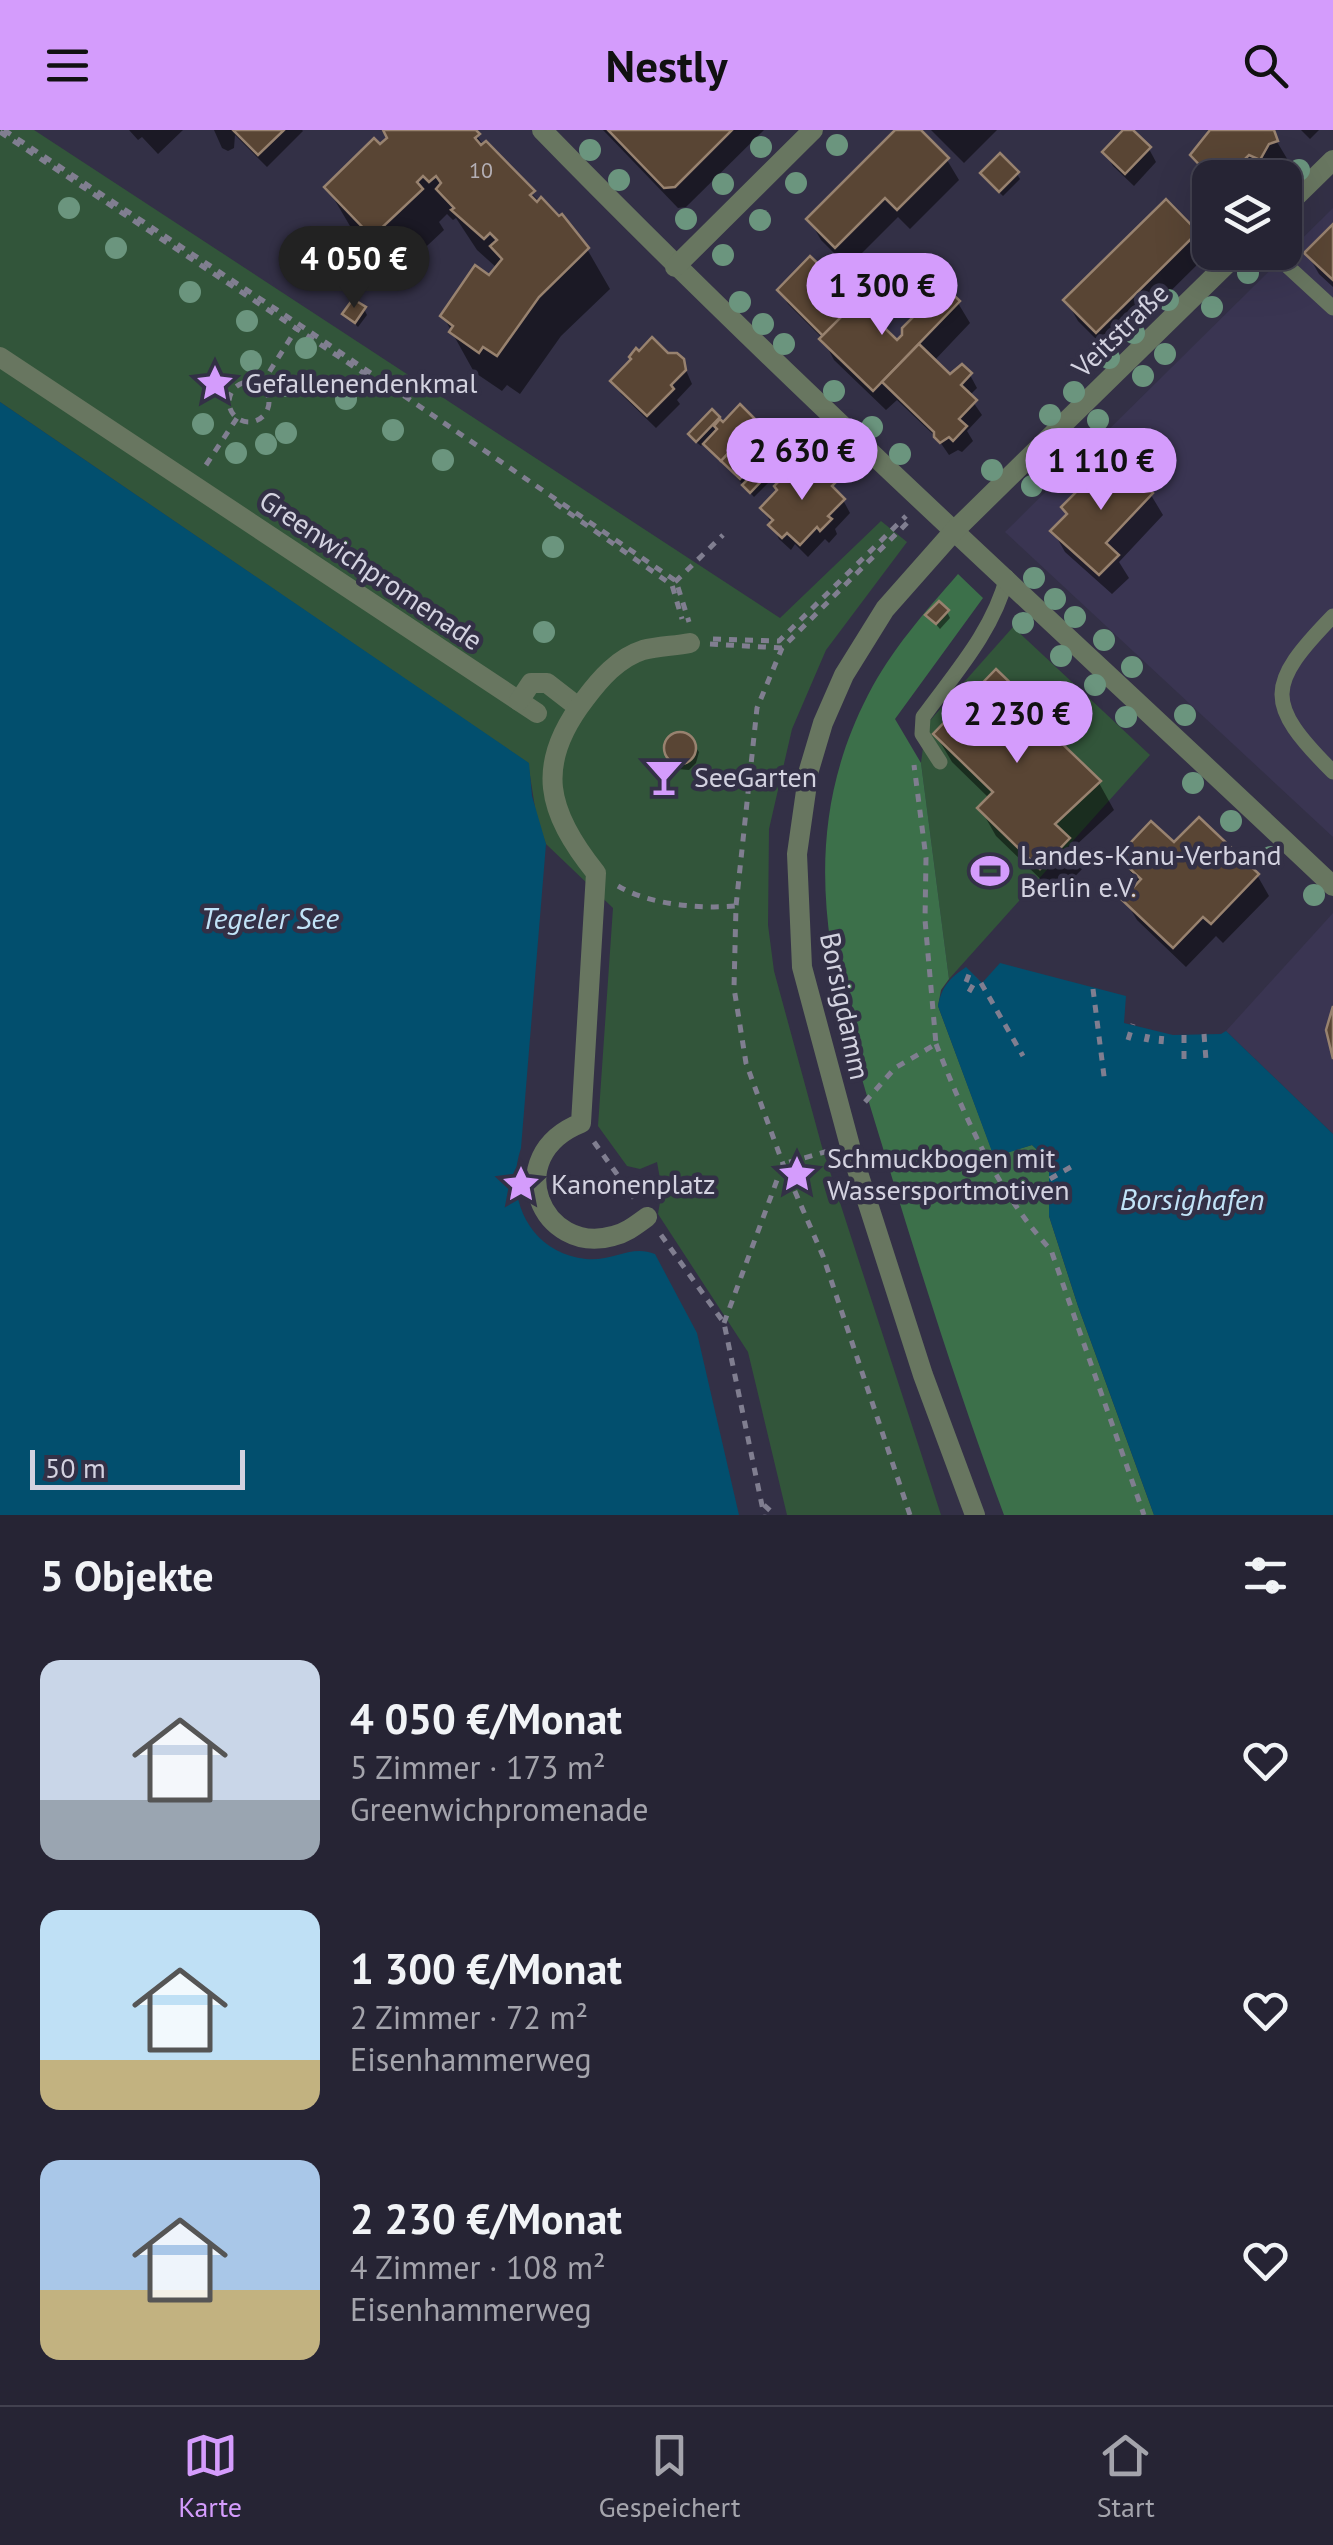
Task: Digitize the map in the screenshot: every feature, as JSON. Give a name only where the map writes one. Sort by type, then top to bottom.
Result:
[{"type":"street","points":[[542,130],[675,266],[920,502],[1006,577],[1333,886]]},
{"type":"street","points":[[675,266],[812,130]]},
{"type":"street","points":[[1302,190],[1333,160]]},
{"type":"street","name":"Veitstraße","points":[[954,531],[1220,270]]},
{"type":"street","name":"Greenwichpromenade","points":[[0,357],[551,722]]},
{"type":"street","name":"Borsigdamm","points":[[954,531],[885,609],[844,675],[808,770],[798,854],[802,968],[847,1132],[924,1374],[975,1515]]},
{"type":"street","points":[[647,1217],[615,1236],[591,1239],[564,1230],[547,1213],[535,1187],[543,1150],[564,1130],[580,1123],[596,873],[572,843],[555,803],[551,722],[578,707],[604,673],[641,651],[692,641]]},
{"type":"street","points":[[519,701],[531,682],[546,683],[578,707]]},
{"type":"lane","points":[[1292,270],[1333,308]]},
{"type":"lane","points":[[940,762],[922,734],[923,717],[985,632],[999,606],[1006,577]]},
{"type":"lane","points":[[1333,616],[1295,655],[1282,684],[1284,714],[1301,740],[1333,772]]},
{"type":"path","points":[[2,131],[674,583]]},
{"type":"path","points":[[2,131],[300,325],[674,583],[692,641],[782,648]]},
{"type":"path","points":[[260,386],[297,328]]},
{"type":"path","points":[[240,384],[260,386],[269,402],[265,414],[256,421],[237,418],[230,407],[231,394],[240,384]]},
{"type":"path","points":[[193,484],[237,418]]},
{"type":"path","points":[[711,639],[780,641],[920,502]]},
{"type":"path","points":[[907,523],[782,648],[757,708],[736,906],[734,988],[746,1063],[783,1164],[824,1256],[910,1515]]},
{"type":"path","points":[[674,583],[722,535]]},
{"type":"path","points":[[912,750],[926,858],[925,920],[936,1044],[989,1164],[1029,1226],[1051,1250],[1144,1515]]},
{"type":"path","points":[[596,873],[629,892],[669,902],[736,906]]},
{"type":"path","points":[[966,982],[972,969]]},
{"type":"path","points":[[969,992],[979,980],[1023,1056]]},
{"type":"path","points":[[1093,989],[1105,1084]]},
{"type":"path","points":[[1128,1040],[1133,1024]]},
{"type":"path","points":[[1146,1042],[1149,1029]]},
{"type":"path","points":[[1161,1044],[1162,1033]]},
{"type":"path","points":[[1204,1034],[1206,1060]]},
{"type":"path","points":[[1184,1035],[1184,1060]]},
{"type":"path","points":[[783,1164],[828,1152],[847,1132],[872,1091],[896,1068],[936,1044]]},
{"type":"path","points":[[580,1123],[724,1323],[764,1515]]},
{"type":"path","points":[[724,1323],[783,1164]]},
{"type":"path","points":[[1050,1179],[1076,1164]]},
{"type":"path","points":[[762,1503],[776,1515]]},
{"type":"shaded area","points":[[1333,208],[1333,837],[1005,532],[1270,270],[1302,270],[1302,239]]},
{"type":"shaded area","points":[[1333,913],[1333,1134],[1226,1031]]},
{"type":"green space","points":[[0,130],[34,130],[780,618],[881,521],[907,542],[826,650],[792,729],[769,829],[768,925],[774,971],[822,1147],[941,1515],[787,1515],[748,1352],[658,1214],[662,1190],[657,1162],[640,1169],[627,1166],[598,1126],[613,908],[546,844],[537,820],[528,763],[0,402]]},
{"type":"green space","points":[[958,574],[983,598],[895,719],[921,763],[949,979],[941,990],[938,1006],[994,1156],[1032,1145],[1049,1161],[1049,1216],[1154,1515],[1004,1515],[917,1257],[839,992],[825,875],[829,815],[843,756],[868,695],[887,662]]},
{"type":"green space","name":"Landes-Kanu-Verband Berlin e.V.","points":[[1013,627],[1150,755],[949,979],[921,763],[926,725]]},
{"type":"water","name":"Tegeler See","points":[[0,402],[529,763],[532,796],[546,844],[517,1167],[519,1204],[536,1234],[566,1255],[595,1259],[638,1251],[655,1254],[697,1333],[739,1515],[0,1515]]},
{"type":"water","name":"Borsighafen","points":[[1000,963],[1126,996],[1124,1023],[1173,1035],[1226,1031],[1333,1134],[1333,1515],[1154,1515],[1049,1216],[1049,1161],[1032,1145],[994,1157],[938,1006],[947,984],[966,967],[982,983]]},
{"type":"building","points":[[233,130],[284,130],[258,155]]},
{"type":"building","points":[[383,130],[476,130],[480,134],[475,138],[481,145],[486,141],[535,191],[530,195],[537,202],[541,197],[559,216],[562,214],[589,248],[539,297],[497,356],[483,347],[479,353],[449,332],[453,326],[440,316],[475,265],[489,275],[502,259],[490,246],[497,240],[490,233],[484,239],[451,210],[454,208],[436,189],[441,183],[436,176],[429,182],[423,176],[417,182],[423,189],[372,237],[324,187],[374,138],[380,144],[387,138]]},
{"type":"building","points":[[608,130],[732,130],[675,187],[664,188]]},
{"type":"building","points":[[895,130],[921,130],[949,158],[897,210],[885,198],[835,248],[806,219]]},
{"type":"building","points":[[1123,130],[1133,130],[1151,147],[1125,174],[1102,152]]},
{"type":"building","points":[[1210,130],[1274,130],[1278,141],[1269,144],[1260,160],[1249,155],[1244,160],[1195,160],[1190,155]]},
{"type":"building","points":[[1000,153],[1019,172],[999,192],[980,173]]},
{"type":"building","points":[[1166,199],[1192,226],[1192,238],[1096,333],[1063,300]]},
{"type":"building","points":[[1333,224],[1333,280],[1304,253]]},
{"type":"building","points":[[810,256],[857,301],[823,336],[777,290]]},
{"type":"building","points":[[944,286],[960,301],[873,391],[819,339],[857,301],[897,340],[902,328]]},
{"type":"building","points":[[353,299],[366,307],[355,323],[342,314]]},
{"type":"building","points":[[652,337],[668,353],[677,353],[684,359],[686,370],[671,385],[674,389],[647,416],[610,381],[636,348],[639,351]]},
{"type":"building","points":[[919,344],[950,374],[962,364],[972,373],[961,385],[977,400],[959,419],[967,426],[953,441],[949,437],[940,443],[934,432],[882,382]]},
{"type":"building","points":[[740,404],[758,422],[721,461],[703,444],[717,429],[714,426],[720,419],[723,422]]},
{"type":"building","points":[[712,409],[720,417],[696,442],[688,434]]},
{"type":"building","points":[[758,422],[777,440],[760,457],[763,460],[757,467],[754,464],[740,479],[721,461]]},
{"type":"building","points":[[1119,459],[1153,493],[1106,543],[1119,555],[1099,575],[1050,531],[1067,514],[1061,507],[1108,460],[1113,465]]},
{"type":"building","points":[[766,461],[774,468],[750,493],[742,485]]},
{"type":"building","points":[[805,461],[835,483],[832,486],[845,499],[828,516],[832,519],[820,531],[817,527],[800,545],[787,533],[782,538],[768,525],[773,520],[760,508],[777,490],[774,486]]},
{"type":"building","points":[[939,601],[949,610],[936,624],[925,615]]},
{"type":"building","points":[[996,669],[1022,694],[1026,689],[1036,699],[1026,709],[1101,781],[1055,824],[1070,838],[1040,869],[977,808],[993,792],[933,734]]},
{"type":"building","points":[[680,732],[691,737],[696,748],[691,759],[680,764],[669,759],[664,748],[669,737]]},
{"type":"building","points":[[1199,817],[1259,874],[1211,924],[1203,917],[1173,948],[1122,900],[1141,879],[1117,857],[1151,821],[1174,842]]},
{"type":"building","points":[[1333,1006],[1333,1059],[1326,1030]]},
{"type":"place","name":"Gefallenendenkmal","points":[[215,383]]},
{"type":"place","name":"SeeGarten","points":[[664,777]]},
{"type":"place","name":"Landes-Kanu-Verband Berlin e.V.","points":[[990,871]]},
{"type":"place","name":"Schmuckbogen mit Wassersportmotiven","points":[[797,1174]]},
{"type":"place","name":"Kanonenplatz","points":[[521,1184]]}]
